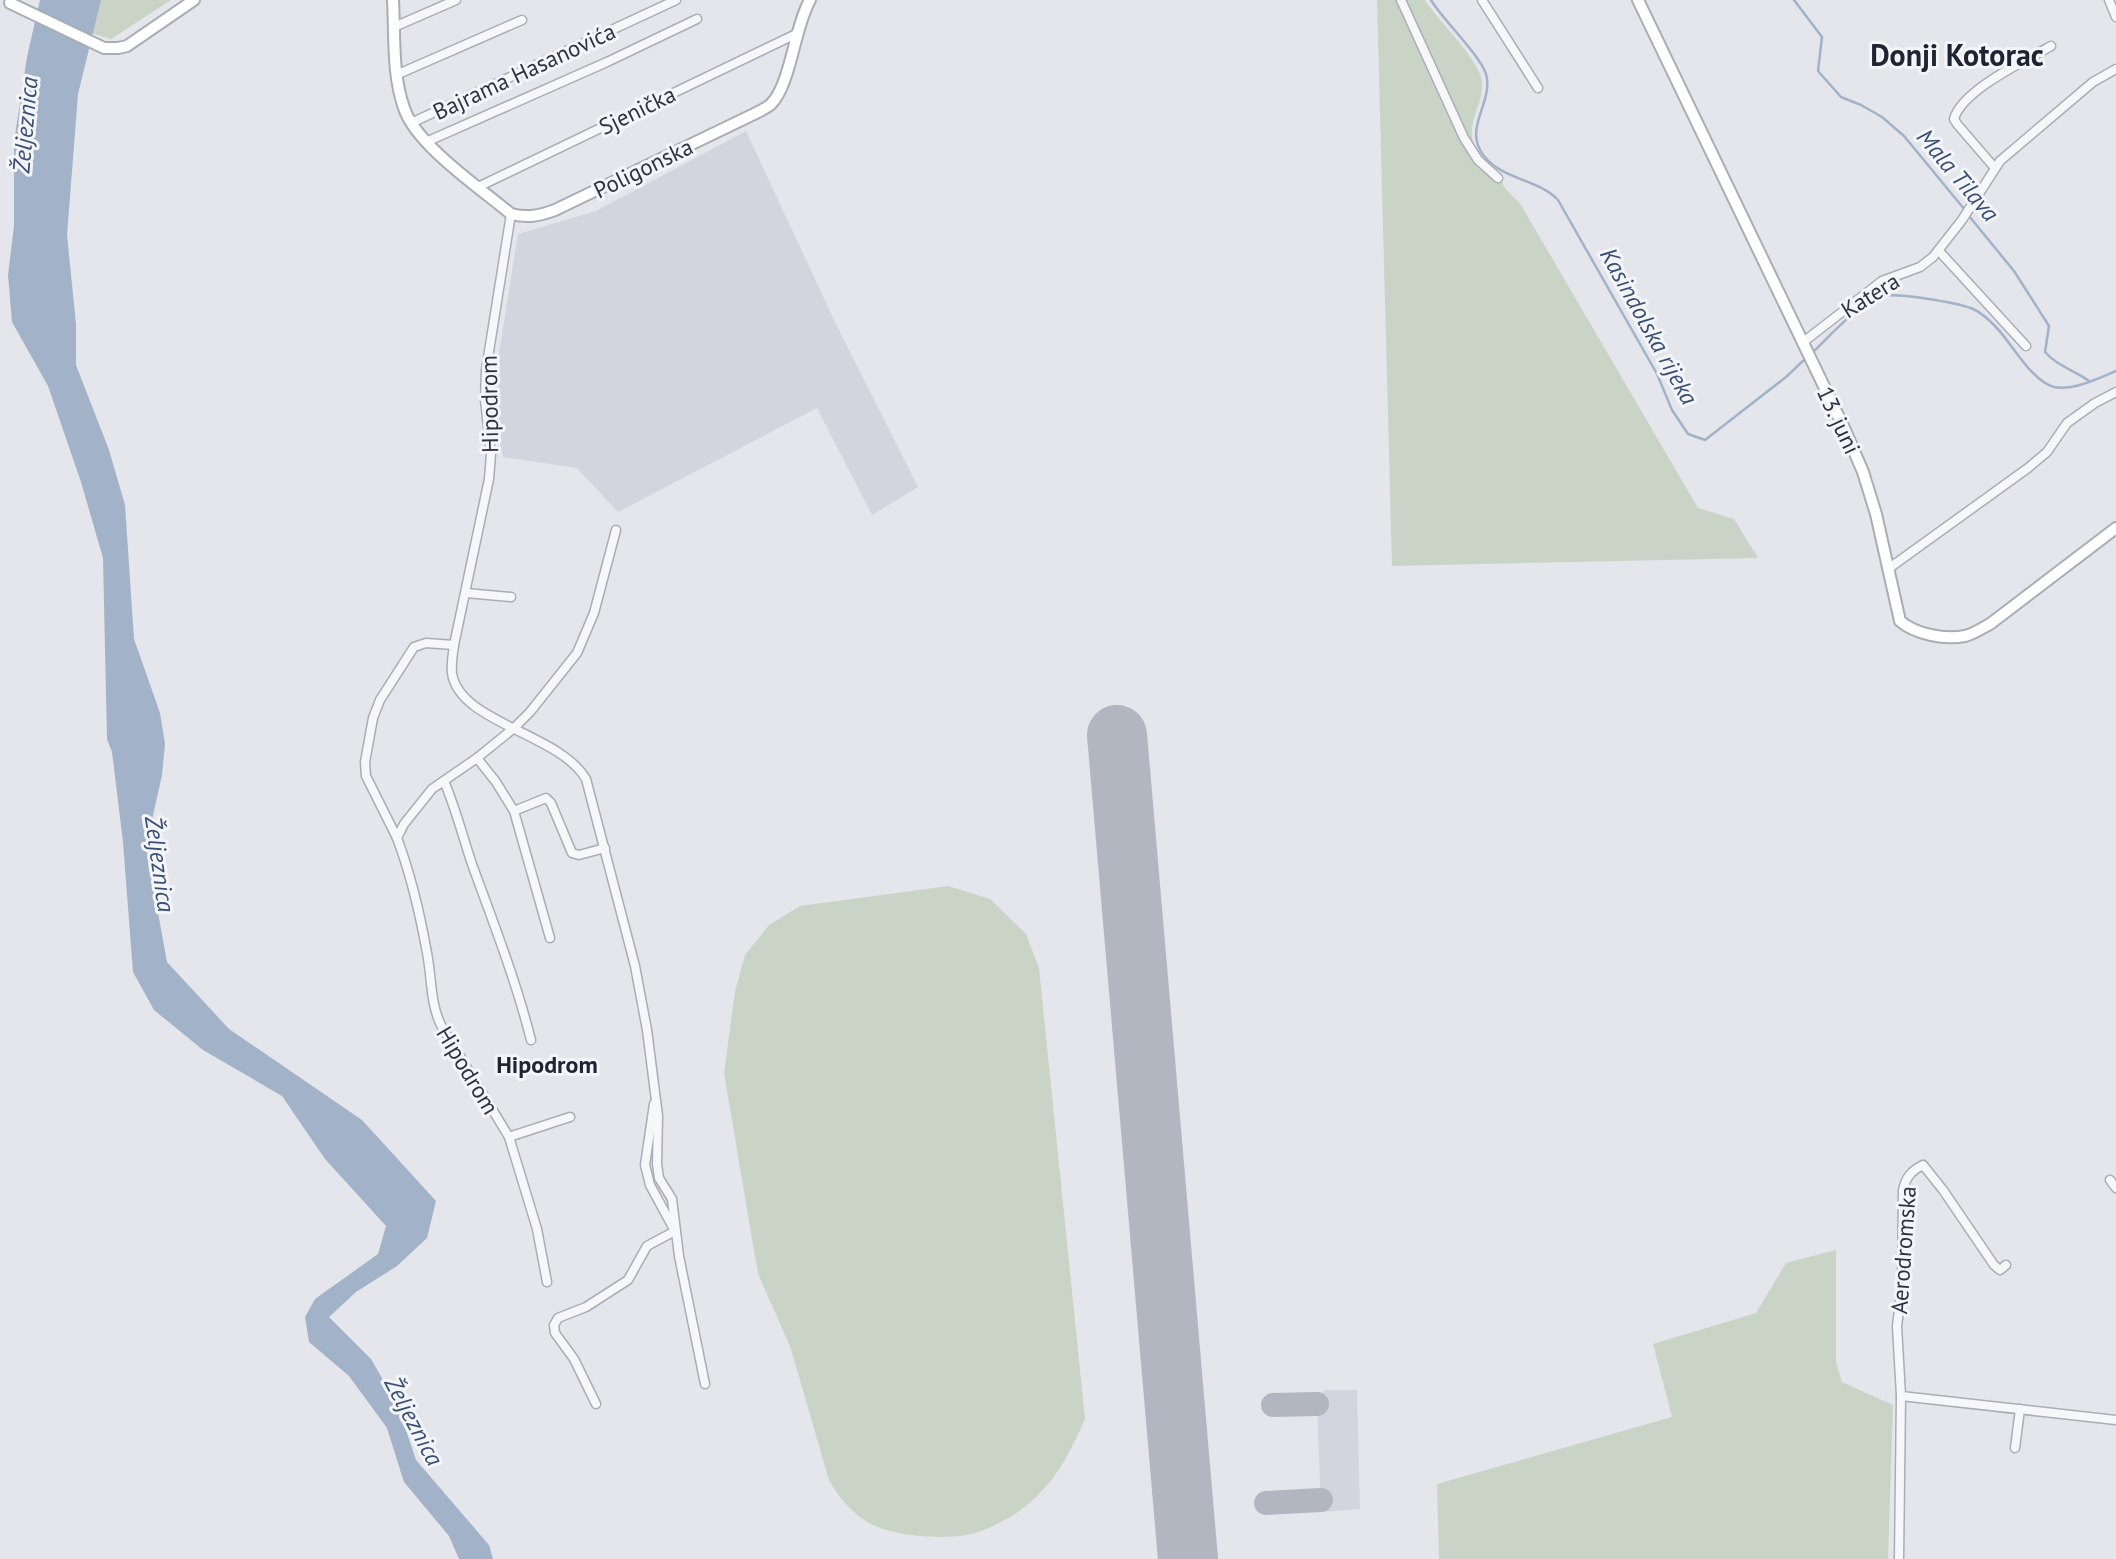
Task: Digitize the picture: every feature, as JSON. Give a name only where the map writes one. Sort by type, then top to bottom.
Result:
[{"type":"street","points":[[8,1],[29,14],[104,48],[127,46],[194,0]]},
{"type":"street","points":[[393,0],[396,75],[404,111],[426,142],[511,214]]},
{"type":"street","points":[[394,27],[456,0]]},
{"type":"street","name":"Bajrama Hasanovića","points":[[411,123],[676,0]]},
{"type":"street","name":"Poligonska","points":[[511,214],[526,218],[555,210],[771,104],[784,78],[802,13],[810,0]]},
{"type":"street","points":[[1401,0],[1464,138],[1478,160],[1498,178]]},
{"type":"street","points":[[1482,0],[1538,88]]},
{"type":"street","name":"13. juni","points":[[1638,0],[1863,472],[1877,514],[1900,621],[1913,630],[1928,634],[1965,636],[1990,624],[2116,528]]},
{"type":"street","points":[[2109,0],[2116,17]]},
{"type":"street","points":[[426,142],[697,19]]},
{"type":"street","points":[[396,75],[522,20]]},
{"type":"street","name":"Sjenička","points":[[478,187],[796,34]]},
{"type":"street","points":[[1994,167],[1957,124],[1954,119],[1956,113],[1973,94],[2051,46]]},
{"type":"street","name":"Katera","points":[[1804,347],[1882,281],[1920,267],[1939,251],[1994,167],[2084,90],[2116,69]]},
{"type":"street","name":"Hipodrom","points":[[511,214],[488,341],[485,400],[491,468],[454,645],[452,675],[457,686],[479,710],[560,752],[581,770],[589,788],[635,966],[647,1030],[658,1116],[659,1178],[672,1199],[675,1231],[705,1384]]},
{"type":"street","points":[[1939,251],[2026,346]]},
{"type":"street","points":[[1888,569],[2028,468],[2047,452],[2067,423],[2116,392]]},
{"type":"street","points":[[397,838],[413,811],[432,789],[514,728],[577,653],[586,638],[602,588],[616,530]]},
{"type":"street","points":[[466,593],[512,597]]},
{"type":"street","name":"Hipodrom","points":[[454,645],[426,643],[414,647],[380,700],[373,718],[365,762],[366,776],[397,838],[411,879],[428,955],[438,1020],[509,1137],[537,1229],[547,1282]]},
{"type":"street","points":[[477,758],[514,811],[550,937]]},
{"type":"street","points":[[444,781],[455,806],[520,999],[530,1040]]},
{"type":"street","points":[[514,811],[546,799],[551,803],[572,853],[579,855],[605,848]]},
{"type":"street","name":"Hipodrom","points":[[655,1099],[645,1165],[650,1185],[675,1231]]},
{"type":"street","name":"Hipodrom","points":[[509,1137],[570,1117]]},
{"type":"street","name":"Aerodromska","points":[[1899,1559],[1900,1396],[1897,1326],[1902,1286],[1903,1190],[1905,1180],[1912,1170],[1923,1165],[1994,1265],[2000,1270],[2006,1265]]},
{"type":"street","points":[[2110,1180],[2116,1188]]},
{"type":"street","points":[[596,1404],[574,1359],[555,1333],[555,1323],[558,1318],[586,1307],[628,1280],[647,1246],[675,1231]]},
{"type":"street","points":[[1900,1396],[2116,1420]]},
{"type":"street","points":[[2015,1448],[2020,1409]]},
{"type":"shaded area","points":[[746,131],[835,322],[918,487],[872,515],[817,408],[618,512],[577,468],[503,457],[491,403],[518,234],[596,211]]},
{"type":"shaded area","points":[[1325,1390],[1357,1390],[1360,1509],[1321,1512],[1317,1399]]},
{"type":"green space","points":[[101,0],[171,0],[111,39],[91,33]]},
{"type":"green space","points":[[1377,0],[1425,0],[1469,56],[1480,74],[1482,83],[1472,125],[1476,148],[1482,158],[1502,176],[1503,185],[1521,205],[1698,508],[1734,519],[1758,558],[1392,566]]},
{"type":"green space","points":[[948,886],[990,899],[1026,934],[1039,968],[1085,1419],[1059,1470],[1045,1488],[1024,1507],[1002,1522],[978,1532],[940,1537],[910,1535],[873,1525],[847,1506],[829,1480],[790,1346],[758,1274],[724,1073],[735,992],[745,955],[769,925],[800,906]]},
{"type":"green space","points":[[1836,1250],[1836,1362],[1842,1382],[1893,1405],[1888,1559],[1439,1559],[1437,1484],[1672,1417],[1653,1344],[1756,1313],[1786,1263]]},
{"type":"water","name":"Željeznica","points":[[40,0],[101,0],[78,94],[67,235],[76,324],[76,365],[109,450],[125,505],[134,639],[160,713],[165,744],[162,775],[146,847],[167,962],[229,1029],[362,1120],[436,1201],[427,1238],[397,1266],[356,1292],[329,1317],[371,1359],[398,1406],[416,1460],[489,1545],[493,1559],[459,1559],[449,1536],[404,1482],[387,1428],[349,1376],[309,1342],[305,1317],[315,1299],[378,1254],[386,1226],[325,1159],[282,1096],[203,1050],[154,1010],[133,972],[123,842],[112,752],[107,739],[103,558],[81,482],[48,386],[12,322],[8,275],[14,226],[14,142],[27,57]]},
{"type":"waterway","name":"Kasindolska rijeka","points":[[1431,0],[1477,57],[1486,74],[1486,95],[1477,125],[1478,146],[1492,164],[1541,188],[1558,200],[1657,374],[1672,410],[1688,434],[1705,440],[1805,359]]},
{"type":"waterway","name":"Mala Tilava","points":[[1794,0],[1822,37],[1818,71],[1841,97],[1882,117],[1904,136],[1965,210]]},
{"type":"waterway","name":"Mala Tilava","points":[[1969,216],[2014,271],[2049,326],[2045,352],[2089,381]]},
{"type":"waterway","name":"Kasindolska rijeka","points":[[1813,352],[1870,301],[1879,297],[1897,296],[1926,298],[1979,312],[1995,326],[2037,377],[2054,387],[2077,386],[2116,371]]},
{"type":"taxiway","points":[[1273,1405],[1317,1404]]},
{"type":"taxiway","points":[[1266,1503],[1321,1500]]},
{"type":"runway","points":[[1117,735],[1188,1559]]},
{"type":"district","name":"Donji Kotorac","points":[[1957,54]]},
{"type":"district","name":"Hipodrom","points":[[547,1064]]}]
